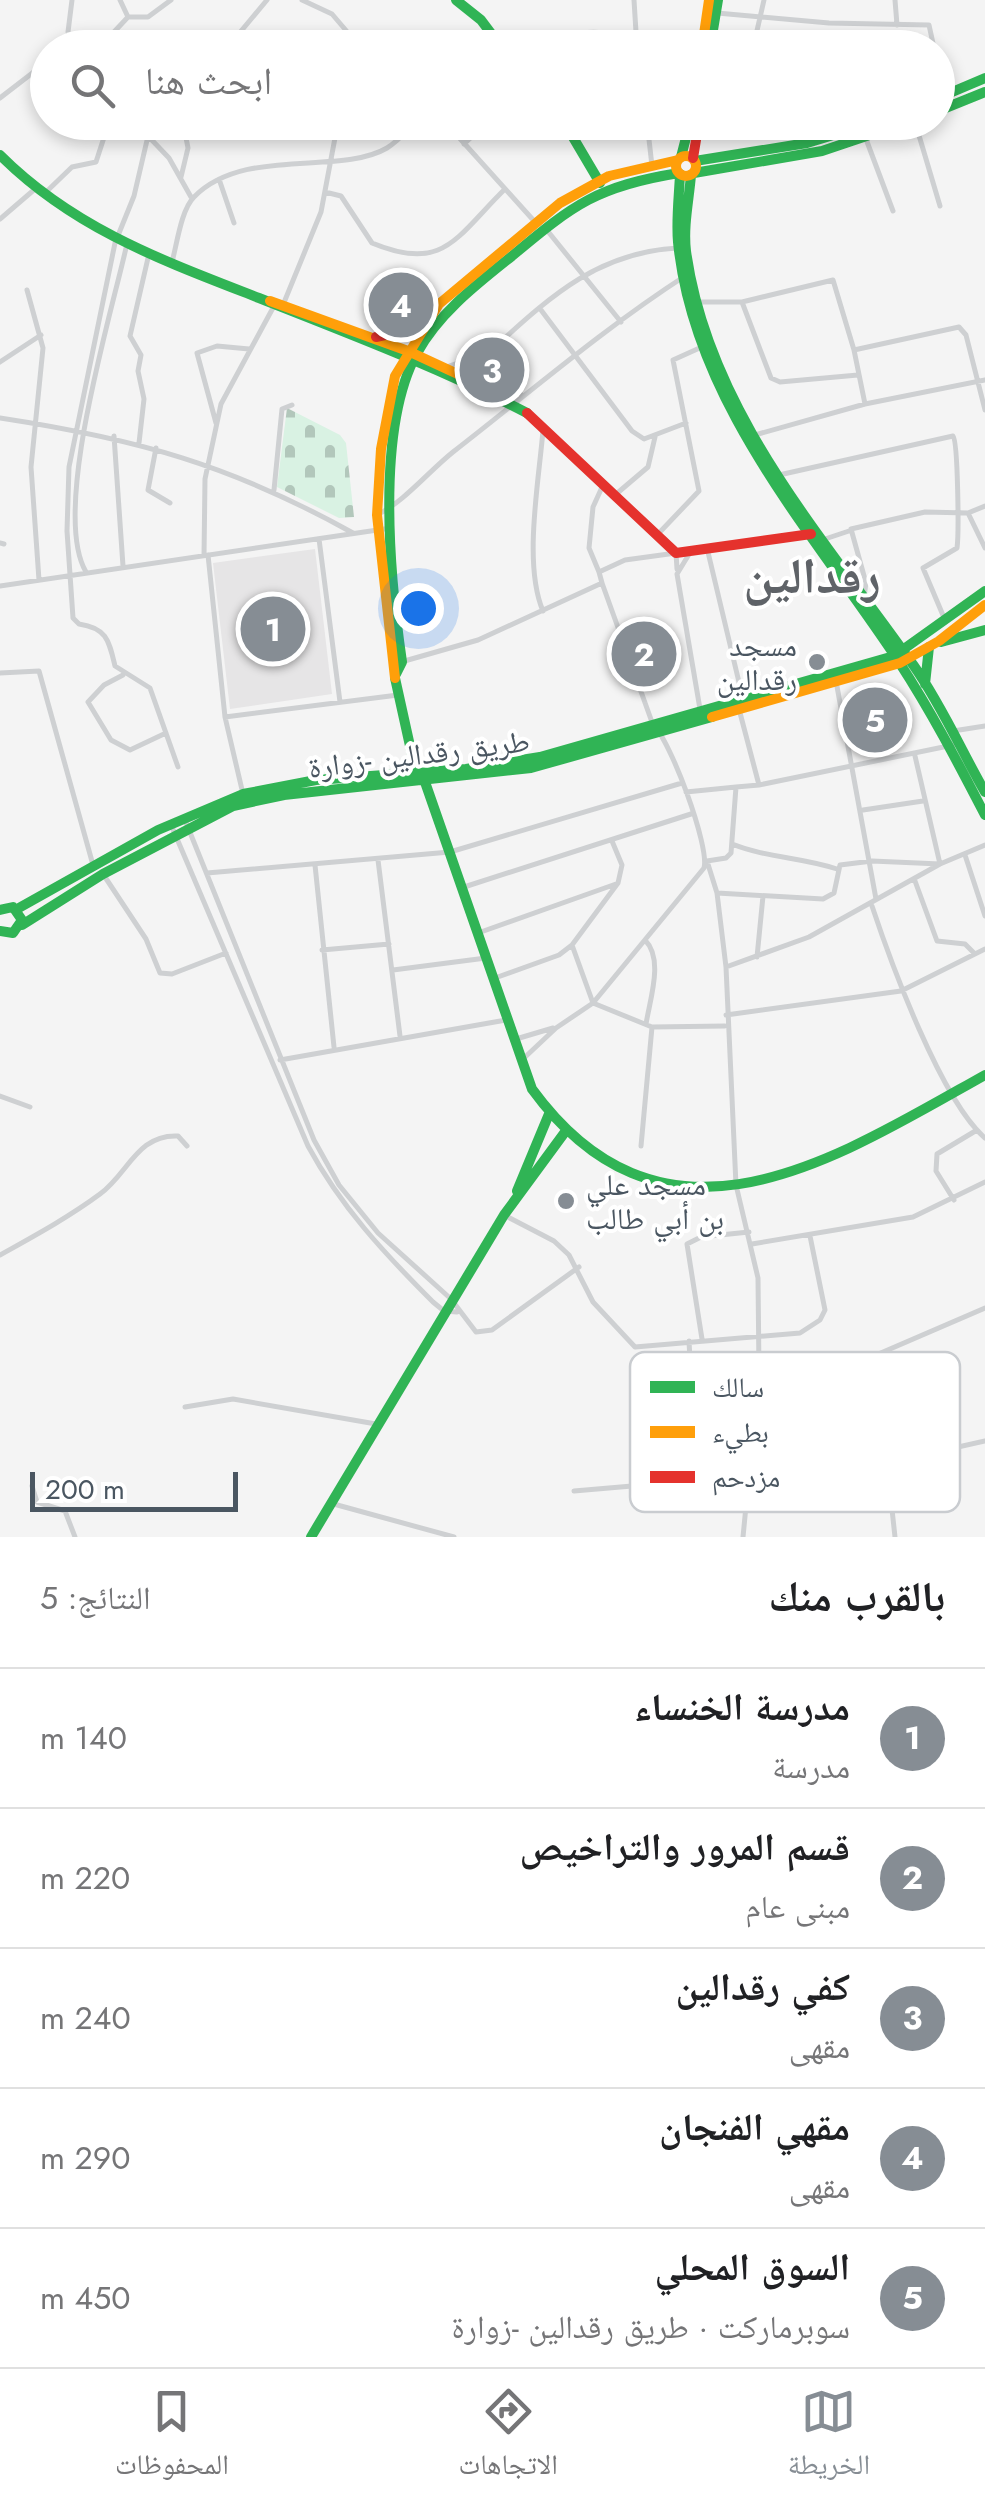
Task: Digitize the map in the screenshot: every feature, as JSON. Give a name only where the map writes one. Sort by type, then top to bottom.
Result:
[{"type":"main road","points":[[456,0],[488,30]]},
{"type":"main road","points":[[711,8],[718,0]]},
{"type":"main road","points":[[955,91],[985,78]]},
{"type":"main road","points":[[955,103],[985,92]]},
{"type":"main road","points":[[575,140],[601,185]]},
{"type":"main road","points":[[688,140],[678,248],[685,276],[748,438],[779,475],[864,596],[946,734],[985,815]]},
{"type":"main road","points":[[694,140],[686,166],[686,249],[705,346],[748,438],[811,534],[925,684],[946,734]]},
{"type":"main road","points":[[601,185],[794,140]]},
{"type":"main road","points":[[371,337],[398,332],[540,225],[601,185],[652,166],[686,166],[866,140]]},
{"type":"main road","points":[[2,160],[39,192],[120,246],[447,367],[518,402],[676,553],[811,534],[825,539]]},
{"type":"main road","points":[[540,225],[456,302],[411,356],[396,417],[392,507],[385,528],[388,646],[397,667],[423,778],[521,1061],[549,1114],[593,1154],[643,1179],[736,1185],[775,1180],[817,1166],[985,1075]]},
{"type":"main road","points":[[385,528],[376,514],[390,389],[439,304]]},
{"type":"main road","points":[[280,306],[371,337],[518,402]]},
{"type":"main road","points":[[424,342],[434,362]]},
{"type":"main road","points":[[902,657],[985,590]]},
{"type":"main road","points":[[925,684],[932,646],[985,605]]},
{"type":"main road","points":[[902,657],[985,630]]},
{"type":"main road","name":"طريق رقدالين -زوارة","points":[[186,824],[268,798],[489,770],[656,728],[902,657]]},
{"type":"main road","name":"طريق رقدالين -زوارة","points":[[656,728],[700,712],[741,704]]},
{"type":"main road","points":[[952,746],[985,792]]},
{"type":"main road","name":"طريق رقدالين -زوارة","points":[[0,931],[13,933],[99,871],[242,794],[287,786],[423,778]]},
{"type":"main road","name":"طريق رقدالين -زوارة","points":[[5,907],[99,871]]},
{"type":"main road","points":[[5,907],[22,924]]},
{"type":"main road","points":[[514,1200],[538,1132],[549,1114]]},
{"type":"main road","points":[[312,1537],[444,1310],[514,1200],[565,1132]]},
{"type":"street","points":[[68,30],[72,0]]},
{"type":"street","points":[[120,0],[128,17]]},
{"type":"street","points":[[115,30],[128,17],[148,16],[171,0]]},
{"type":"street","points":[[242,30],[267,0]]},
{"type":"street","points":[[302,0],[332,14],[346,30]]},
{"type":"street","points":[[634,0],[635,30]]},
{"type":"street","points":[[757,30],[764,0]]},
{"type":"street","points":[[895,0],[897,25]]},
{"type":"street","points":[[711,8],[760,17],[929,25],[930,30]]},
{"type":"street","points":[[0,98],[30,75]]},
{"type":"street","points":[[0,219],[72,166],[96,162],[103,140]]},
{"type":"street","points":[[147,140],[76,429],[66,518],[73,618],[79,624],[96,626],[108,637],[114,666],[150,688],[178,768]]},
{"type":"street","points":[[151,140],[182,177],[192,198]]},
{"type":"street","points":[[182,177],[187,140]]},
{"type":"street","points":[[242,794],[225,717],[206,555],[208,463],[221,404],[249,350],[280,306],[326,192],[335,140]]},
{"type":"street","points":[[171,265],[192,198],[219,179],[300,160],[331,159],[388,148],[397,140]]},
{"type":"street","points":[[461,140],[540,225],[621,322]]},
{"type":"street","points":[[464,144],[468,140]]},
{"type":"street","points":[[649,140],[652,166]]},
{"type":"street","points":[[866,140],[893,211]]},
{"type":"street","points":[[917,140],[940,206]]},
{"type":"street","points":[[219,179],[234,224]]},
{"type":"street","points":[[326,192],[341,196],[372,243],[421,258],[437,254],[506,189]]},
{"type":"street","points":[[86,572],[78,554],[74,517],[85,430],[120,246]]},
{"type":"street","points":[[447,367],[496,346],[583,276],[638,250],[678,248]]},
{"type":"street","points":[[139,443],[144,399],[138,371],[142,355],[130,336],[148,258]]},
{"type":"street","points":[[376,514],[392,507],[424,476],[575,356],[685,276]]},
{"type":"street","points":[[694,295],[742,302],[832,280],[854,350],[865,404]]},
{"type":"street","points":[[26,290],[41,335],[31,467],[39,580]]},
{"type":"street","points":[[742,302],[771,378],[780,382],[858,376]]},
{"type":"street","points":[[540,309],[632,431],[644,439],[686,423]]},
{"type":"street","points":[[854,350],[960,327],[981,381],[985,410]]},
{"type":"street","points":[[0,362],[41,335]]},
{"type":"street","points":[[216,424],[197,353],[217,346],[249,350]]},
{"type":"street","points":[[496,346],[518,402]]},
{"type":"street","points":[[659,533],[699,490],[673,360],[705,346]]},
{"type":"street","points":[[748,438],[865,404],[981,381]]},
{"type":"street","points":[[274,490],[282,410],[292,405]]},
{"type":"street","points":[[0,418],[114,436],[208,463],[274,490],[356,534]]},
{"type":"street","points":[[543,428],[536,595],[543,611]]},
{"type":"street","points":[[114,436],[122,566]]},
{"type":"street","points":[[779,475],[953,436],[959,449],[954,515],[958,548],[923,568],[946,623]]},
{"type":"street","points":[[615,495],[648,466],[655,437]]},
{"type":"street","points":[[156,448],[148,490],[170,502]]},
{"type":"street","points":[[603,485],[593,506],[589,548],[656,728],[686,792],[717,893],[726,967],[725,1026],[736,1185],[752,1244],[760,1352]]},
{"type":"street","points":[[825,539],[912,514],[968,514],[985,506]]},
{"type":"street","points":[[968,514],[985,548]]},
{"type":"street","points":[[0,586],[385,528]]},
{"type":"street","points":[[849,531],[866,584],[864,596]]},
{"type":"street","points":[[319,539],[340,702]]},
{"type":"street","points":[[707,548],[759,784]]},
{"type":"street","points":[[678,574],[692,551]]},
{"type":"street","points":[[600,572],[625,560],[676,553],[700,712]]},
{"type":"street","points":[[397,667],[436,656],[602,583]]},
{"type":"street","points":[[0,674],[39,671],[99,871],[146,939],[160,973],[172,974],[226,953]]},
{"type":"street","points":[[123,675],[104,684],[88,702],[112,740],[130,750],[166,733]]},
{"type":"street","points":[[835,677],[872,861],[874,902],[901,991],[954,1092],[985,1138]]},
{"type":"street","points":[[225,717],[401,694]]},
{"type":"street","points":[[946,734],[985,726]]},
{"type":"street","points":[[686,792],[736,788],[852,768],[952,746]]},
{"type":"street","points":[[914,756],[940,864]]},
{"type":"street","points":[[207,873],[450,852],[682,783]]},
{"type":"street","points":[[521,1061],[556,1028],[593,1003],[706,861],[726,858],[732,844],[736,788]]},
{"type":"street","points":[[863,810],[923,801]]},
{"type":"street","points":[[460,889],[691,814]]},
{"type":"street","points":[[186,824],[280,1060],[339,1185],[378,1233],[452,1299],[457,1312],[476,1332],[485,1334],[578,1268]]},
{"type":"street","points":[[175,831],[308,1146],[332,1191],[366,1236],[433,1302],[444,1310],[457,1312]]},
{"type":"street","points":[[493,978],[559,955],[572,945],[618,883],[622,865],[612,841]]},
{"type":"street","points":[[732,844],[762,856],[792,855],[837,868],[872,861],[940,864]]},
{"type":"street","points":[[726,967],[757,958],[985,845]]},
{"type":"street","points":[[965,855],[985,916]]},
{"type":"street","points":[[378,860],[400,1037]]},
{"type":"street","points":[[315,865],[334,1047]]},
{"type":"street","points":[[717,893],[830,897],[837,868]]},
{"type":"street","points":[[915,881],[937,940],[965,944],[975,954]]},
{"type":"street","points":[[478,934],[618,883]]},
{"type":"street","points":[[757,958],[763,896]]},
{"type":"street","points":[[641,1146],[654,966],[652,947],[645,940]]},
{"type":"street","points":[[322,950],[389,944]]},
{"type":"street","points":[[572,945],[593,1003],[649,1026],[725,1026]]},
{"type":"street","points":[[726,1014],[901,991],[985,949]]},
{"type":"street","points":[[393,970],[486,958]]},
{"type":"street","points":[[280,1060],[334,1047],[506,1020]]},
{"type":"street","points":[[514,1040],[556,1028]]},
{"type":"street","points":[[0,1096],[30,1107]]},
{"type":"street","points":[[954,1200],[936,1172],[936,1154],[977,1130]]},
{"type":"street","points":[[0,1255],[101,1194],[144,1147],[172,1136],[178,1136],[187,1146]]},
{"type":"street","points":[[752,1244],[913,1217],[985,1182]]},
{"type":"street","points":[[504,1215],[554,1240],[578,1268],[593,1302],[626,1340],[644,1347],[800,1332],[820,1320],[825,1310],[810,1236]]},
{"type":"street","points":[[702,1339],[688,1244],[701,1237],[749,1232]]},
{"type":"street","points":[[433,1302],[440,1292]]},
{"type":"street","points":[[883,1352],[985,1308]]},
{"type":"street","points":[[690,1340],[691,1352]]},
{"type":"street","points":[[185,1407],[233,1399],[376,1424]]},
{"type":"street","points":[[960,1446],[985,1441]]},
{"type":"street","points":[[32,1486],[38,1502],[65,1511],[75,1537]]},
{"type":"street","points":[[574,1491],[630,1486]]},
{"type":"street","points":[[330,1503],[454,1537]]},
{"type":"street","points":[[742,1537],[744,1512]]},
{"type":"street","points":[[891,1512],[894,1537]]},
{"type":"shaded area","points":[[315,549],[332,694],[230,709],[213,563]]},
{"type":"green space","points":[[287,408],[340,435],[346,443],[354,517],[339,518],[277,487]]},
{"type":"traffic: fast","points":[[456,0],[488,30]]},
{"type":"traffic: fast","points":[[713,30],[718,0]]},
{"type":"traffic: fast","points":[[955,91],[985,78]]},
{"type":"traffic: fast","points":[[955,104],[985,92]]},
{"type":"traffic: fast","points":[[575,140],[600,183]]},
{"type":"traffic: fast","points":[[681,157],[685,140]]},
{"type":"traffic: fast","points":[[695,161],[817,140]]},
{"type":"traffic: fast","points":[[694,173],[822,151],[855,140]]},
{"type":"traffic: fast","points":[[0,155],[58,203],[122,240],[428,366],[527,413]]},
{"type":"traffic: fast","points":[[396,674],[402,662],[390,548],[391,462],[395,422],[417,353],[460,300],[571,210],[627,184],[679,173]]},
{"type":"traffic: fast","points":[[680,174],[678,242],[689,301],[707,358],[763,464],[911,681],[985,815]]},
{"type":"traffic: fast","points":[[691,175],[686,251],[698,310],[718,366],[774,471],[924,681],[985,792]]},
{"type":"traffic: fast","points":[[17,909],[158,830],[243,794],[316,780],[466,769],[540,757],[894,656],[985,591]]},
{"type":"traffic: fast","points":[[941,642],[985,630]]},
{"type":"traffic: fast","points":[[925,684],[929,647]]},
{"type":"traffic: fast","points":[[395,678],[414,764],[425,782],[532,1089],[583,1144],[638,1175],[694,1187],[752,1182],[811,1164],[870,1138],[985,1075]]},
{"type":"traffic: fast","points":[[22,925],[103,874],[233,806],[284,795],[531,768],[712,717]]},
{"type":"traffic: fast","points":[[0,910],[13,907],[22,920],[13,933],[0,931]]},
{"type":"traffic: fast","points":[[517,1191],[549,1114]]},
{"type":"traffic: fast","points":[[311,1537],[504,1215],[565,1132]]},
{"type":"traffic: slow","points":[[705,30],[709,0]]},
{"type":"traffic: slow","points":[[686,156],[696,166],[686,176],[676,166],[686,156]]},
{"type":"traffic: slow","points":[[395,678],[377,515],[381,449],[395,376],[439,304],[560,203],[609,176],[678,160]]},
{"type":"traffic: slow","points":[[270,301],[408,351],[505,396]]},
{"type":"traffic: slow","points":[[712,717],[900,663],[939,641],[985,605]]},
{"type":"traffic: jam","points":[[693,158],[696,140]]},
{"type":"traffic: jam","points":[[376,337],[398,332],[432,309]]},
{"type":"traffic: jam","points":[[527,413],[676,553],[811,534]]},
{"type":"place","name":"مقهي الفنجان","points":[[401,305]]},
{"type":"place","name":"كفي رقدالين","points":[[492,370]]},
{"type":"place","name":"مدرسة الخنساء","points":[[273,629]]},
{"type":"place","name":"قسم المرور والتراخيص","points":[[644,654]]},
{"type":"place","name":"مسجد رقدالين","points":[[817,662]]},
{"type":"place","name":"السوق المحلي","points":[[875,720]]},
{"type":"place","name":"مسجد علي بن أبي طالب","points":[[566,1201]]},
{"type":"district","name":"رقدالين","points":[[812,575]]}]
